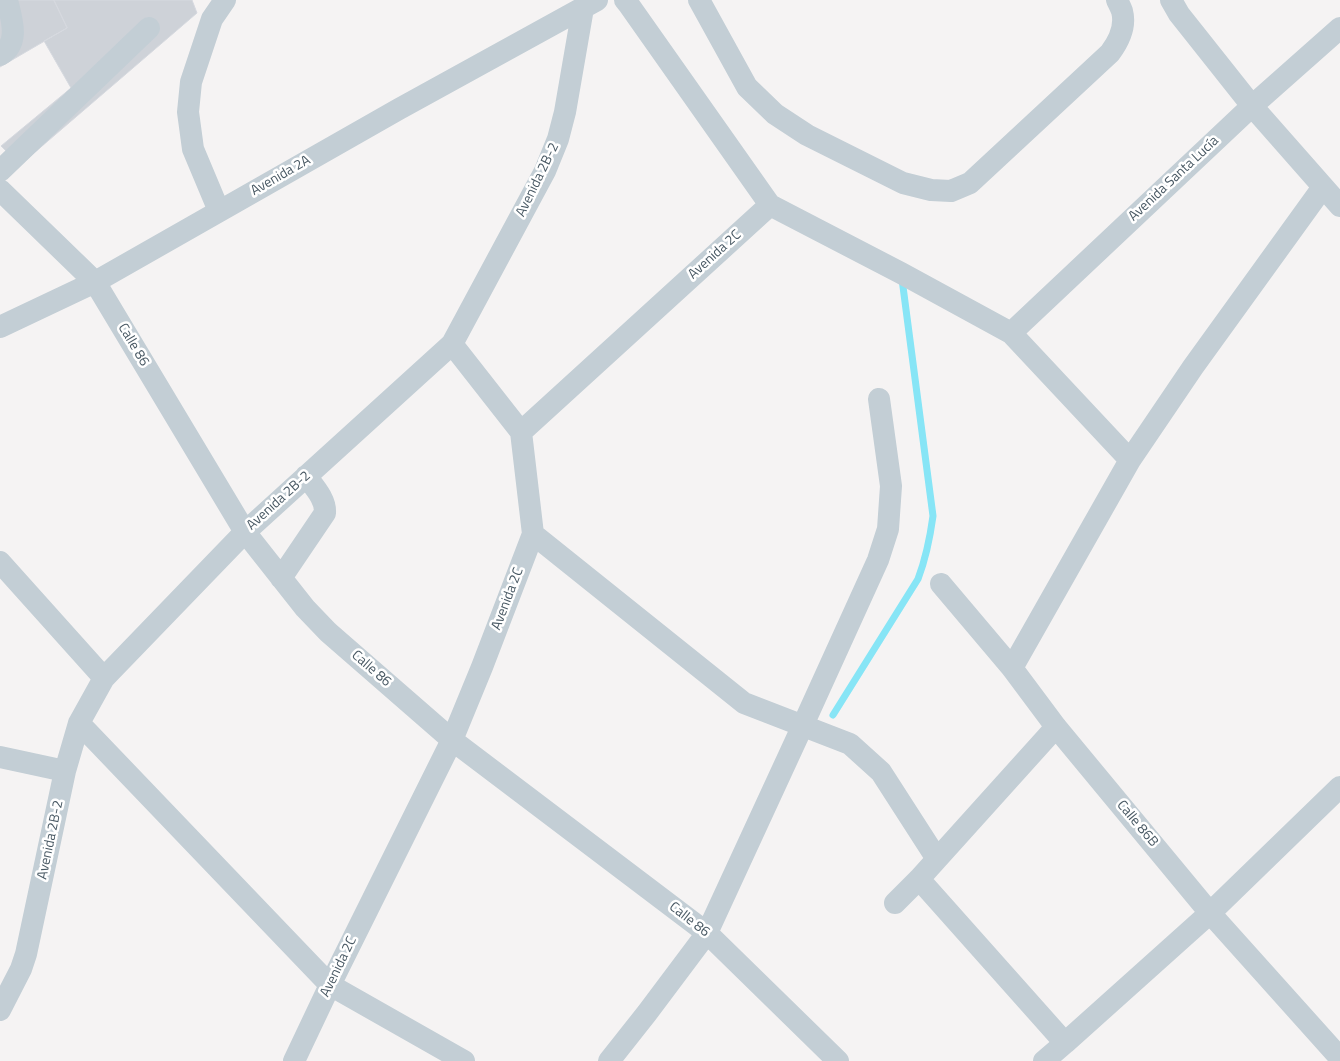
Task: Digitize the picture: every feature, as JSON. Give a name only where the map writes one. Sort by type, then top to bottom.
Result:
[{"type":"street","points":[[0,55],[10,46],[13,36],[13,25],[7,0]]},
{"type":"street","points":[[220,211],[193,149],[188,112],[190,82],[212,19],[225,0]]},
{"type":"street","points":[[625,0],[770,205],[1011,333],[1130,460]]},
{"type":"street","points":[[699,0],[747,87],[776,114],[807,135],[903,183],[931,190],[951,191],[970,183],[1110,53],[1119,42],[1122,29],[1123,12],[1117,0]]},
{"type":"street","points":[[1171,0],[1179,14],[1252,106],[1340,206]]},
{"type":"street","name":"Avenida 2A","points":[[0,327],[95,282],[590,4]]},
{"type":"street","name":"Avenida 2B-2","points":[[0,1010],[21,969],[26,954],[65,771],[79,722],[104,678],[245,532],[452,344],[544,171],[558,139],[590,4]]},
{"type":"street","points":[[0,171],[149,28]]},
{"type":"street","name":"Avenida Santa Lucía","points":[[1011,333],[1252,106],[1340,28]]},
{"type":"street","points":[[1012,668],[1130,460],[1193,367],[1324,187]]},
{"type":"street","name":"Calle 86","points":[[0,190],[95,282],[245,532],[305,608],[328,632],[452,740],[707,933],[838,1061]]},
{"type":"street","name":"Avenida 2C","points":[[294,1061],[330,984],[452,740],[533,534],[521,432],[770,205]]},
{"type":"street","points":[[452,344],[521,432]]},
{"type":"street","points":[[609,1061],[707,933],[878,560],[888,529],[891,486],[879,399]]},
{"type":"street","points":[[281,578],[325,513],[325,506],[322,500],[306,476]]},
{"type":"street","points":[[533,534],[744,702],[850,744],[881,772],[937,859]]},
{"type":"street","points":[[0,562],[104,678]]},
{"type":"street","name":"Calle 86B","points":[[941,584],[1012,668],[1056,727],[1210,913],[1340,1058]]},
{"type":"street","points":[[79,722],[330,984],[464,1061]]},
{"type":"street","points":[[895,903],[919,879],[1056,727]]},
{"type":"street","points":[[0,757],[65,771]]},
{"type":"street","points":[[919,879],[1052,1056],[1210,913],[1340,787]]},
{"type":"building","points":[[0,0],[54,0],[67,28],[0,67]]},
{"type":"building","points":[[54,0],[192,0],[197,13],[20,165],[1,146],[71,88],[44,41],[67,28]]},
{"type":"waterway","points":[[833,715],[918,579],[932,524],[933,516],[902,279]]}]
